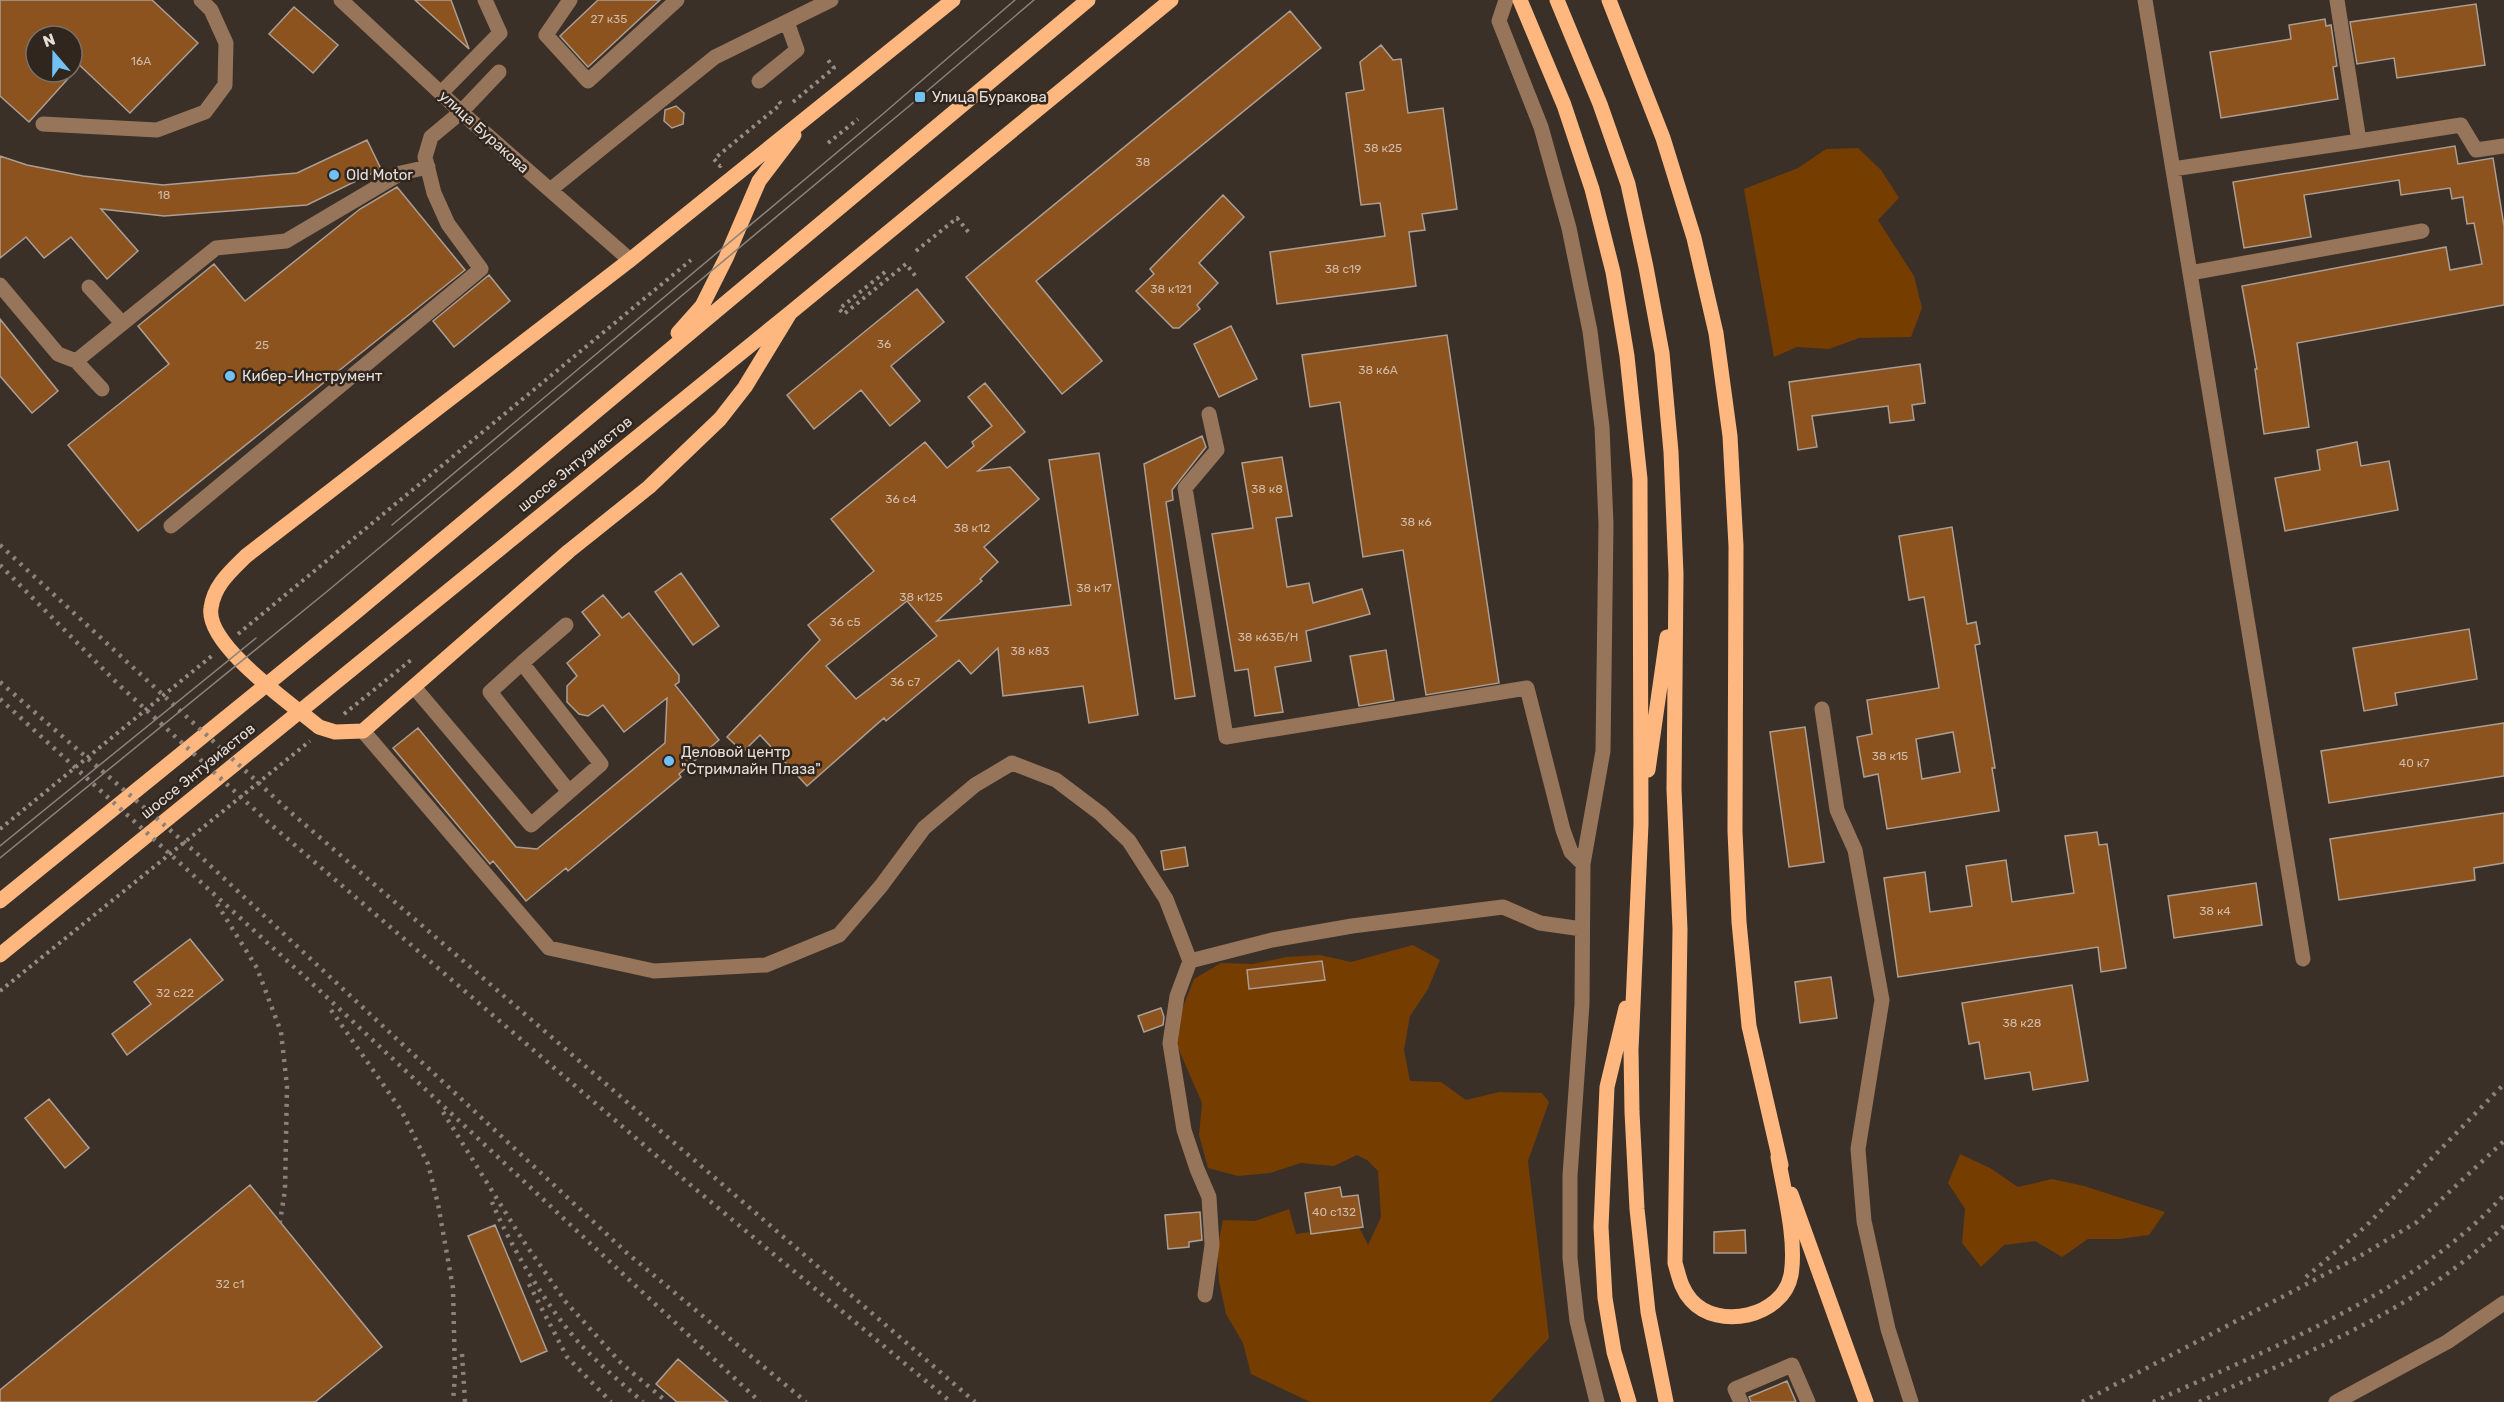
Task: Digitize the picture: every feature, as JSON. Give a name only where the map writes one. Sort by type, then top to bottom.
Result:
[{"type":"main road","points":[[790,313],[752,378],[720,419],[649,487],[569,551],[363,731],[335,732],[319,727],[237,659],[216,634],[210,610],[220,583],[246,556],[630,260],[953,0]]},
{"type":"main road","name":"шоссе Энтузиастов","points":[[0,901],[356,612],[1088,0]]},
{"type":"main road","name":"шоссе Энтузиастов","points":[[0,955],[1171,0]]},
{"type":"main road","points":[[1521,0],[1564,105],[1592,189],[1613,272],[1627,356],[1640,479],[1641,824],[1631,1050],[1637,1209],[1648,1312],[1666,1402]]},
{"type":"main road","points":[[1557,0],[1600,104],[1628,184],[1662,353],[1671,452],[1676,574],[1674,789],[1680,929],[1675,1263],[1682,1288],[1692,1302],[1724,1317],[1746,1317],[1764,1309],[1778,1298],[1790,1277],[1792,1245],[1778,1157],[1749,1026],[1739,922],[1734,831],[1737,546],[1730,436],[1716,333],[1694,238],[1663,138],[1609,0]]},
{"type":"main road","points":[[653,363],[702,306],[726,258],[759,181],[808,117]]},
{"type":"main road","points":[[1641,824],[1676,574]]},
{"type":"main road","points":[[1629,1402],[1614,1352],[1605,1298],[1601,1227],[1607,1087],[1635,972]]},
{"type":"main road","points":[[1778,1157],[1866,1402]]},
{"type":"street","points":[[43,124],[157,130],[205,112],[225,85],[226,44],[211,10],[201,0]]},
{"type":"street","points":[[441,93],[500,33],[485,0]]},
{"type":"street","points":[[570,0],[546,35],[588,81],[677,0]]},
{"type":"street","points":[[550,190],[715,57],[831,0]]},
{"type":"street","points":[[1506,0],[1499,21],[1541,127],[1569,228],[1590,331],[1602,428],[1606,524],[1603,751],[1583,864],[1582,1004],[1570,1176],[1570,1258],[1577,1321],[1596,1402]]},
{"type":"street","points":[[2145,0],[2303,959]]},
{"type":"street","points":[[2337,0],[2359,141]]},
{"type":"street","name":"улица Буракова","points":[[349,3],[461,112],[630,260]]},
{"type":"street","points":[[759,81],[797,50],[787,22]]},
{"type":"street","points":[[171,526],[481,269],[448,224],[434,193],[425,157],[431,137],[461,112],[499,72]]},
{"type":"street","points":[[2173,169],[2462,125],[2476,150],[2504,146]]},
{"type":"street","points":[[76,361],[216,248],[286,241],[401,173],[428,167]]},
{"type":"street","points":[[2190,273],[2422,231]]},
{"type":"street","points":[[0,285],[58,354],[76,361],[102,389]]},
{"type":"street","points":[[89,287],[122,323]]},
{"type":"street","points":[[1209,414],[1217,450],[1185,488],[1226,737],[1527,688],[1563,830],[1571,852],[1583,864]]},
{"type":"street","points":[[566,625],[490,692],[566,788]]},
{"type":"street","points":[[414,687],[531,825],[601,764],[522,663]]},
{"type":"street","points":[[1822,709],[1837,810],[1855,850],[1882,1000],[1858,1149],[1864,1221],[1888,1329],[1911,1402]]},
{"type":"street","points":[[363,731],[549,948],[654,971],[766,965],[838,935],[881,885],[924,828],[975,785],[1012,762],[1056,780],[1101,814],[1129,840],[1166,899],[1190,961],[1177,996],[1170,1043],[1184,1130],[1209,1197],[1212,1245],[1205,1295]]},
{"type":"street","points":[[1190,961],[1272,940],[1352,926],[1503,907],[1540,923],[1582,929]]},
{"type":"street","points":[[2336,1402],[2447,1342],[2504,1303]]},
{"type":"street","points":[[1741,1402],[1735,1389],[1792,1365],[1808,1402]]},
{"type":"path","points":[[793,102],[834,68],[828,60]]},
{"type":"path","points":[[728,160],[720,166],[714,159],[781,104],[777,99]]},
{"type":"path","points":[[828,143],[858,119]]},
{"type":"path","points":[[916,251],[957,218],[970,234]]},
{"type":"path","points":[[229,641],[691,260]]},
{"type":"path","points":[[885,272],[839,309],[844,314],[906,264],[917,278]]},
{"type":"path","points":[[0,829],[220,648]]},
{"type":"path","points":[[336,720],[411,660]]},
{"type":"path","points":[[0,991],[318,735]]},
{"type":"shaded area","points":[[1858,148],[1881,170],[1899,198],[1878,220],[1914,276],[1922,308],[1911,337],[1859,338],[1829,349],[1797,347],[1774,357],[1744,189],[1798,168],[1826,149]]},
{"type":"shaded area","points":[[1413,945],[1440,960],[1428,989],[1410,1016],[1404,1050],[1410,1081],[1441,1082],[1466,1100],[1499,1092],[1542,1093],[1549,1102],[1528,1161],[1549,1338],[1490,1402],[1310,1402],[1251,1374],[1243,1343],[1226,1314],[1219,1281],[1217,1250],[1223,1220],[1255,1221],[1289,1209],[1296,1234],[1358,1225],[1368,1245],[1381,1217],[1378,1171],[1367,1160],[1357,1155],[1334,1166],[1301,1163],[1270,1173],[1238,1176],[1208,1168],[1199,1135],[1202,1103],[1176,1043],[1182,1009],[1194,979],[1221,963],[1253,964],[1286,957],[1320,955],[1351,962]]},
{"type":"shaded area","points":[[1960,1154],[1990,1168],[2018,1187],[2052,1179],[2084,1186],[2165,1212],[2149,1235],[2119,1239],[2088,1239],[2062,1257],[2035,1241],[2004,1245],[1981,1267],[1962,1243],[1965,1209],[1948,1183]]},
{"type":"building","points":[[0,0],[152,0],[198,43],[130,113],[84,69],[84,24],[24,24],[24,84],[63,84],[29,122],[0,96]]},
{"type":"building","points":[[415,0],[451,0],[469,49]]},
{"type":"building","points":[[598,0],[660,0],[588,67],[560,36]]},
{"type":"building","points":[[2476,4],[2485,65],[2397,78],[2394,58],[2357,64],[2350,22]]},
{"type":"building","points":[[294,7],[338,45],[313,73],[269,34]]},
{"type":"building","points":[[1290,11],[1321,48],[1036,281],[1102,361],[1062,394],[966,277]]},
{"type":"building","points":[[2325,19],[2326,26],[2331,25],[2337,66],[2333,67],[2338,99],[2221,118],[2210,52],[2291,39],[2289,25]]},
{"type":"building","points":[[1381,45],[1393,60],[1401,59],[1408,113],[1443,108],[1457,209],[1422,214],[1425,230],[1409,232],[1416,286],[1277,304],[1270,252],[1385,236],[1380,203],[1361,205],[1346,93],[1364,90],[1360,62]]},
{"type":"building","points":[[676,106],[684,113],[683,124],[672,128],[664,121],[665,110]]},
{"type":"building","points":[[367,140],[381,169],[307,205],[164,216],[101,209],[138,251],[107,279],[71,237],[44,258],[26,237],[0,258],[0,156],[27,165],[83,176],[163,185],[297,173]]},
{"type":"building","points":[[2455,146],[2458,164],[2493,158],[2504,226],[2504,305],[2297,343],[2309,427],[2264,434],[2255,369],[2257,369],[2242,286],[2446,247],[2450,270],[2482,264],[2474,223],[2467,224],[2463,197],[2452,199],[2450,188],[2401,195],[2399,180],[2304,195],[2311,237],[2244,248],[2233,182]]},
{"type":"building","points":[[397,187],[465,270],[138,531],[68,445],[169,364],[138,326],[214,264],[245,301],[360,209]]},
{"type":"building","points":[[1223,195],[1244,217],[1199,263],[1218,283],[1197,305],[1200,309],[1179,328],[1173,328],[1136,291],[1154,274],[1150,269]]},
{"type":"building","points":[[489,275],[510,301],[454,347],[433,321]]},
{"type":"building","points":[[917,289],[944,322],[891,366],[920,401],[890,426],[861,390],[814,429],[787,395]]},
{"type":"building","points":[[0,319],[58,391],[32,413],[0,376]]},
{"type":"building","points":[[1231,326],[1257,379],[1219,397],[1194,344]]},
{"type":"building","points":[[1447,335],[1499,683],[1426,695],[1403,550],[1363,557],[1340,402],[1310,407],[1302,355]]},
{"type":"building","points":[[1920,364],[1925,403],[1912,405],[1914,420],[1890,423],[1888,406],[1812,416],[1817,447],[1798,450],[1789,382]]},
{"type":"building","points":[[985,383],[1025,432],[978,471],[1010,467],[1039,499],[984,547],[998,562],[980,579],[982,581],[937,621],[1071,605],[1049,460],[1099,453],[1138,715],[1089,723],[1083,686],[1003,696],[998,648],[971,674],[959,660],[886,721],[884,718],[807,786],[760,735],[743,752],[727,737],[820,640],[808,625],[874,571],[831,519],[925,442],[947,468],[974,446],[972,442],[992,426],[968,397]],"holes":[[[907,601],[937,636],[856,699],[826,666]]]},
{"type":"building","points":[[1202,436],[1206,447],[1172,490],[1173,500],[1166,502],[1195,696],[1175,699],[1144,464]]},
{"type":"building","points":[[2357,442],[2361,466],[2389,461],[2398,510],[2285,531],[2275,478],[2320,470],[2317,450]]},
{"type":"building","points":[[1282,457],[1292,516],[1276,518],[1287,587],[1309,583],[1313,603],[1362,589],[1370,614],[1306,631],[1311,661],[1275,667],[1283,712],[1255,716],[1248,669],[1235,671],[1212,534],[1253,528],[1242,463]]},
{"type":"building","points":[[1952,527],[1967,624],[1976,622],[1980,644],[1975,645],[1995,768],[1992,768],[1999,811],[1887,829],[1878,774],[1864,777],[1857,737],[1872,734],[1867,700],[1939,688],[1924,597],[1909,600],[1899,536]],"holes":[[[1953,732],[1960,772],[1922,779],[1916,739]]]},
{"type":"building","points":[[681,573],[719,626],[693,645],[655,592]]},
{"type":"building","name":"Деловой центр \"Стримлайн Плаза\"","points":[[603,595],[622,618],[629,613],[679,675],[679,682],[675,685],[719,740],[679,774],[681,777],[568,871],[566,868],[526,901],[493,861],[490,864],[393,748],[418,728],[516,847],[537,849],[665,743],[667,698],[624,732],[603,705],[588,716],[579,714],[567,702],[567,686],[577,676],[567,663],[600,635],[582,612]]},
{"type":"building","points":[[2469,629],[2477,679],[2395,693],[2397,705],[2364,711],[2353,648]]},
{"type":"building","points":[[1386,650],[1394,700],[1359,706],[1350,656]]},
{"type":"building","points":[[2504,723],[2504,776],[2329,803],[2321,751]]},
{"type":"building","points":[[1805,727],[1824,862],[1789,867],[1770,732]]},
{"type":"building","points":[[2504,813],[2504,863],[2474,868],[2475,880],[2339,900],[2330,839]]},
{"type":"building","points":[[2097,832],[2099,845],[2107,844],[2126,968],[2101,972],[2098,947],[1898,977],[1884,878],[1925,872],[1930,912],[1972,906],[1966,866],[2006,860],[2012,902],[2074,893],[2065,836]]},
{"type":"building","points":[[1185,847],[1188,866],[1164,870],[1161,851]]},
{"type":"building","points":[[2256,883],[2262,925],[2174,938],[2168,896]]},
{"type":"building","points":[[190,939],[223,980],[127,1055],[112,1034],[151,1004],[134,982]]},
{"type":"building","points":[[1322,961],[1325,980],[1249,989],[1247,970]]},
{"type":"building","points":[[1831,977],[1837,1018],[1800,1023],[1795,982]]},
{"type":"building","points":[[2072,985],[2088,1081],[2033,1090],[2030,1072],[1985,1079],[1979,1042],[1969,1044],[1962,1003]]},
{"type":"building","points":[[1161,1008],[1164,1017],[1163,1025],[1144,1032],[1138,1016]]},
{"type":"building","points":[[49,1099],[89,1148],[65,1168],[25,1118]]},
{"type":"building","points":[[250,1185],[382,1347],[315,1402],[0,1402],[0,1390]]},
{"type":"building","points":[[1340,1187],[1342,1197],[1358,1195],[1363,1227],[1311,1234],[1305,1193]]},
{"type":"building","points":[[1200,1212],[1202,1240],[1189,1242],[1189,1247],[1168,1249],[1165,1215]]},
{"type":"building","points":[[495,1225],[547,1351],[521,1362],[468,1236]]},
{"type":"building","points":[[1745,1230],[1746,1253],[1714,1253],[1714,1232]]},
{"type":"building","points":[[678,1359],[728,1402],[677,1402],[656,1384]]},
{"type":"building","points":[[1787,1381],[1796,1402],[1751,1402],[1749,1397]]},
{"type":"tram line","points":[[392,525],[884,113],[1015,0]]},
{"type":"tram line","points":[[0,858],[330,589],[1034,0]]},
{"type":"tram line","points":[[0,846],[256,638]]},
{"type":"railway","points":[[0,545],[288,810],[975,1402]]},
{"type":"railway","points":[[0,565],[118,684],[268,822],[687,1182],[951,1402]]},
{"type":"railway","points":[[0,682],[201,857],[627,1253],[806,1402]]},
{"type":"railway","points":[[0,699],[317,988],[760,1402]]},
{"type":"railway","points":[[217,904],[257,968],[281,1032],[287,1086],[285,1190],[280,1222]]},
{"type":"railway","points":[[331,1010],[401,1110],[428,1164],[438,1204],[453,1288],[455,1375],[453,1402]]},
{"type":"railway","points":[[2306,1277],[2366,1226],[2504,1084]]},
{"type":"railway","points":[[443,1112],[522,1239],[565,1301],[621,1363],[667,1402]]},
{"type":"railway","points":[[2082,1402],[2360,1256],[2417,1222],[2504,1141]]},
{"type":"railway","points":[[2153,1402],[2292,1338],[2384,1290],[2428,1261],[2468,1230],[2504,1195]]},
{"type":"railway","points":[[492,1202],[520,1258],[557,1315],[589,1353],[643,1402]]},
{"type":"railway","points":[[2199,1402],[2360,1327],[2436,1282],[2471,1256],[2504,1226]]},
{"type":"railway","points":[[529,1284],[567,1357],[611,1402]]},
{"type":"railway","points":[[462,1354],[465,1402]]},
{"type":"place","name":"Улица Буракова","points":[[920,97]]},
{"type":"place","name":"Old Motor","points":[[334,175]]},
{"type":"place","name":"Кибер-Инструмент","points":[[230,376]]},
{"type":"place","name":"Деловой центр \"Стримлайн Плаза\"","points":[[669,761]]}]
